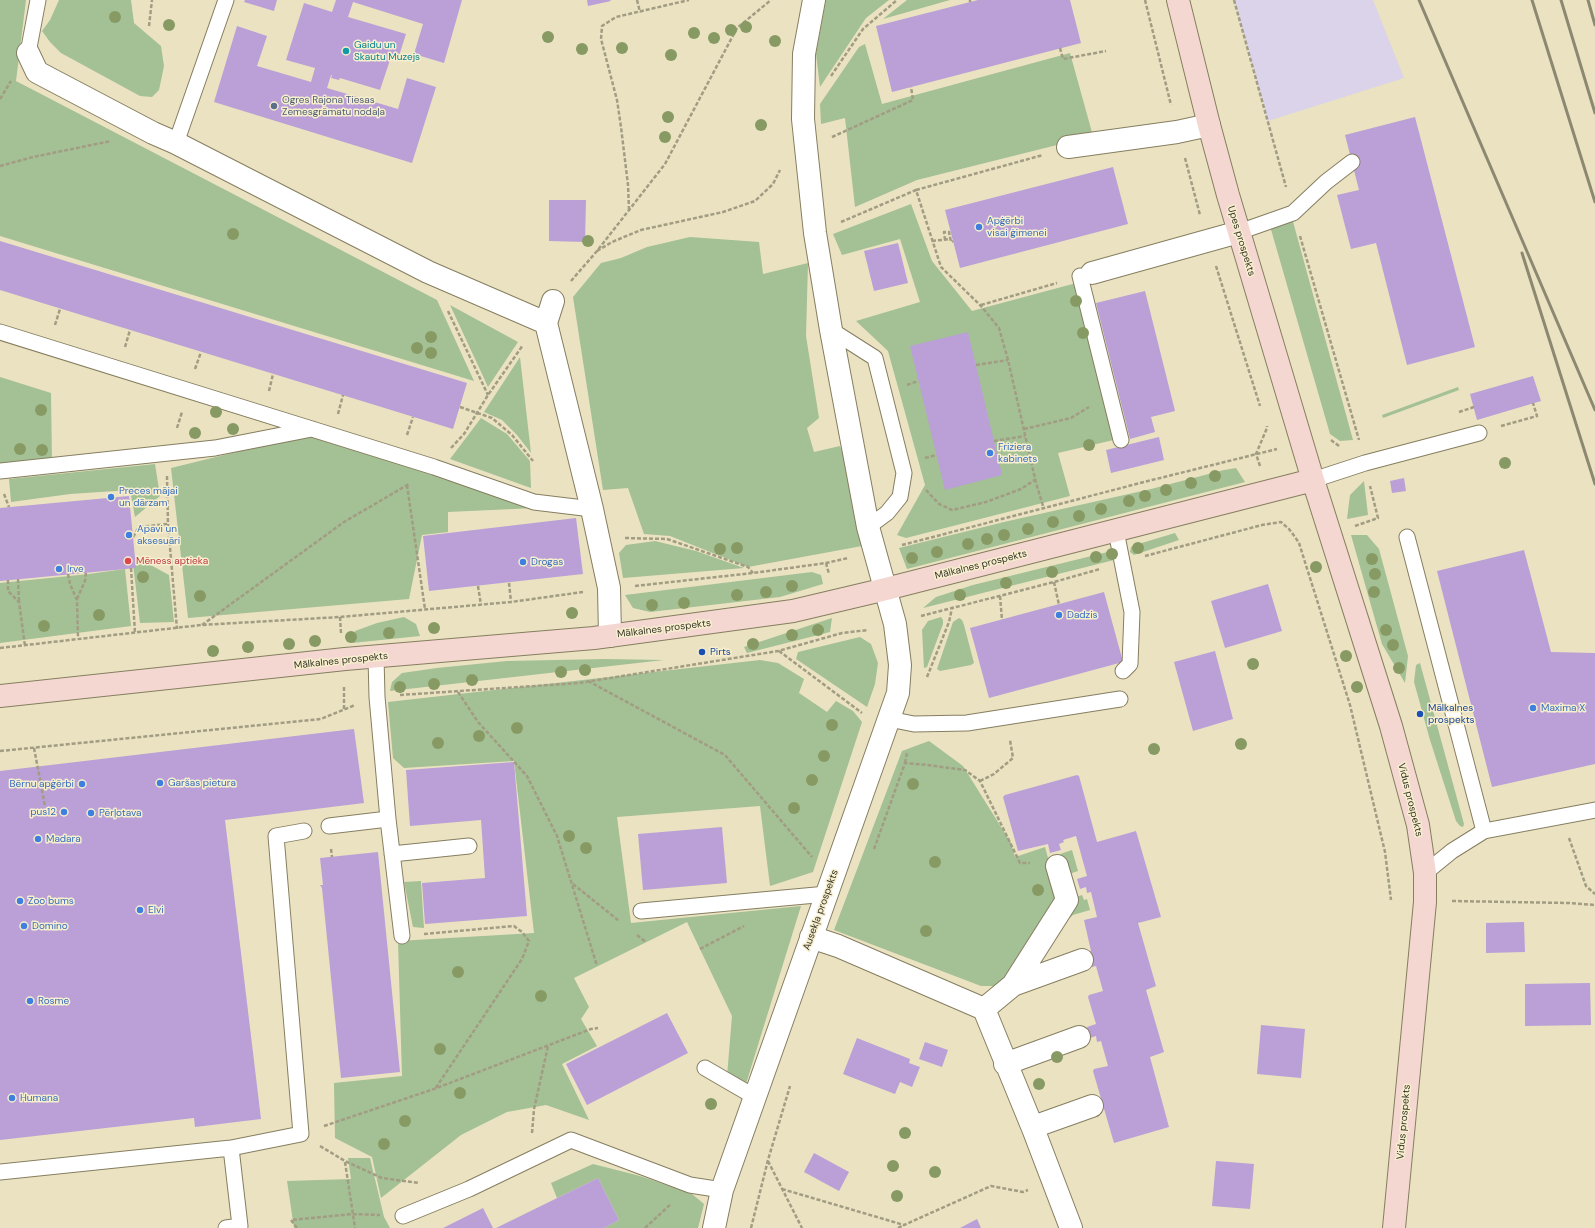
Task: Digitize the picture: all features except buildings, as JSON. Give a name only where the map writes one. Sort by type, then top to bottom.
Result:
[{"type":"main road","name":"Upes prospekts","points":[[1178,0],[1209,125],[1239,232],[1313,480]]},
{"type":"main road","name":"Mālkalnes prospekts","points":[[0,696],[376,657],[610,636],[793,610],[886,589],[1313,480]]},
{"type":"main road","name":"Vidus prospekts","points":[[1313,480],[1391,726],[1418,826],[1425,873],[1425,902],[1394,1228]]},
{"type":"street","name":"Ausekļa prospekts","points":[[714,1228],[722,1190],[898,693],[900,665],[895,624],[868,527],[831,330],[815,233],[803,119],[804,54],[814,0]]},
{"type":"street","points":[[28,53],[38,72],[153,133],[176,143],[428,272],[546,323]]},
{"type":"street","points":[[1068,147],[1177,132],[1209,125]]},
{"type":"street","points":[[1086,275],[1239,232]]},
{"type":"street","points":[[553,301],[546,323],[592,509],[597,536],[618,588],[610,636]]},
{"type":"street","points":[[984,1009],[1013,985],[1067,900],[1057,866]]},
{"type":"street","points":[[811,937],[838,946],[984,1009],[1005,1064],[1033,1127],[1071,1228]]},
{"type":"street","points":[[1013,985],[1082,960]]},
{"type":"street","points":[[1005,1064],[1079,1037]]},
{"type":"street","points":[[1033,1127],[1092,1106]]},
{"type":"lane","points":[[28,53],[38,0]]},
{"type":"lane","points":[[176,143],[226,0]]},
{"type":"lane","points":[[1239,232],[1293,213],[1326,182],[1352,162]]},
{"type":"lane","points":[[1086,275],[1121,440]]},
{"type":"lane","points":[[831,330],[875,358],[904,473],[900,498],[887,513],[868,527]]},
{"type":"lane","points":[[0,332],[434,467],[534,502],[592,509]]},
{"type":"lane","points":[[0,471],[215,448],[312,429]]},
{"type":"lane","points":[[1313,480],[1365,463],[1478,433]]},
{"type":"lane","points":[[1116,531],[1132,612],[1130,664],[1123,671]]},
{"type":"lane","points":[[1408,537],[1484,831]]},
{"type":"lane","points":[[376,657],[388,819],[402,936]]},
{"type":"lane","points":[[889,719],[914,724],[967,723],[1120,699]]},
{"type":"lane","points":[[1425,873],[1452,851],[1484,831],[1595,810]]},
{"type":"lane","points":[[329,826],[388,819]]},
{"type":"lane","points":[[0,1172],[231,1148],[301,1134],[276,836],[304,831]]},
{"type":"lane","points":[[392,854],[469,846]]},
{"type":"lane","points":[[641,911],[827,894]]},
{"type":"lane","points":[[706,1068],[755,1097]]},
{"type":"lane","points":[[403,1216],[469,1189],[571,1140],[690,1186],[722,1190]]},
{"type":"lane","points":[[226,1228],[240,1226],[231,1148]]},
{"type":"path","points":[[149,26],[152,0]]},
{"type":"path","points":[[637,0],[640,12]]},
{"type":"path","points":[[629,210],[628,185],[621,127],[617,100],[601,39],[602,26],[616,17],[690,0]]},
{"type":"path","points":[[553,301],[597,251],[665,164],[737,28],[771,0]]},
{"type":"path","points":[[829,80],[863,29],[897,0]]},
{"type":"path","points":[[1060,48],[1063,59],[1106,51]]},
{"type":"path","points":[[806,149],[913,100],[911,87]]},
{"type":"path","points":[[0,166],[33,157],[153,133]]},
{"type":"path","points":[[815,233],[916,190],[1068,147]]},
{"type":"path","points":[[597,251],[612,242],[641,230],[723,212],[755,201],[774,184],[780,169]]},
{"type":"path","points":[[916,190],[941,267],[981,306],[999,328],[1044,509]]},
{"type":"path","points":[[932,241],[945,240],[951,239],[949,232],[944,232],[945,240]]},
{"type":"path","points":[[428,272],[488,395]]},
{"type":"path","points":[[981,306],[1086,275]]},
{"type":"path","points":[[201,625],[344,522],[407,485],[434,467],[464,434],[488,395],[521,347],[546,323]]},
{"type":"path","points":[[976,365],[1008,360]]},
{"type":"path","points":[[177,629],[168,524],[167,460],[188,390]]},
{"type":"path","points":[[341,404],[343,395]]},
{"type":"path","points":[[1533,403],[1537,416]]},
{"type":"path","points":[[460,407],[492,418],[512,435],[533,461]]},
{"type":"path","points":[[409,427],[413,416]]},
{"type":"path","points":[[1024,429],[1071,418]]},
{"type":"path","points":[[994,441],[1025,436]]},
{"type":"path","points":[[895,547],[1256,454]]},
{"type":"path","points":[[1355,526],[1378,518],[1365,463]]},
{"type":"path","points":[[924,488],[939,504],[952,510],[993,499],[1021,489],[1036,479]]},
{"type":"path","points":[[407,485],[425,609]]},
{"type":"path","points":[[4,495],[9,507]]},
{"type":"path","points":[[0,751],[320,719],[378,697],[588,681],[778,651],[842,633],[895,624],[1262,525],[1281,522],[1289,529],[1299,543],[1350,706],[1385,852],[1391,900]]},
{"type":"path","points":[[133,537],[139,527],[168,524]]},
{"type":"path","points":[[597,536],[667,539],[748,567],[753,573]]},
{"type":"path","points":[[0,648],[78,638],[177,629],[201,625],[340,617],[511,602],[826,563]]},
{"type":"path","points":[[131,568],[135,632]]},
{"type":"path","points":[[77,600],[86,581],[86,572]]},
{"type":"path","points":[[68,574],[70,584],[77,600],[78,638]]},
{"type":"path","points":[[18,579],[19,602],[25,646]]},
{"type":"path","points":[[8,580],[8,591],[19,602]]},
{"type":"path","points":[[509,582],[511,602]]},
{"type":"path","points":[[1054,582],[1059,604]]},
{"type":"path","points":[[478,586],[481,605]]},
{"type":"path","points":[[1000,596],[1002,620]]},
{"type":"path","points":[[926,681],[949,622],[952,608]]},
{"type":"path","points":[[778,651],[867,717]]},
{"type":"path","points":[[588,681],[725,755],[815,860]]},
{"type":"path","points":[[458,691],[478,722],[528,776],[557,836],[597,966]]},
{"type":"path","points":[[980,781],[994,774],[1013,758],[1006,718]]},
{"type":"path","points":[[34,748],[45,806]]},
{"type":"path","points":[[1561,817],[1586,886],[1595,894]]},
{"type":"path","points":[[572,884],[621,923]]},
{"type":"path","points":[[1425,902],[1569,903],[1595,905]]},
{"type":"path","points":[[402,936],[514,926],[522,932],[529,941],[522,959],[434,1089]]},
{"type":"path","points":[[634,932],[646,942]]},
{"type":"path","points":[[301,1134],[434,1089],[598,1028]]},
{"type":"path","points":[[530,1159],[534,1109],[548,1046]]},
{"type":"path","points":[[301,1134],[345,1161],[382,1178],[422,1183]]},
{"type":"path","points":[[768,1160],[802,1228]]},
{"type":"path","points":[[345,1161],[355,1228]]},
{"type":"path","points":[[898,1228],[991,1186],[1023,1192],[1052,1180]]},
{"type":"path","points":[[645,1228],[690,1186]]},
{"type":"path","points":[[782,1189],[904,1225]]},
{"type":"path","points":[[297,1228],[291,1220],[353,1214]]},
{"type":"shaded area","points":[[1234,0],[1373,0],[1404,78],[1268,121]]},
{"type":"green space","points":[[0,0],[26,0],[16,81],[437,300],[474,381],[0,236]]},
{"type":"green space","points":[[59,0],[131,0],[134,23],[161,46],[164,66],[159,90],[152,97],[140,96],[61,53],[42,31],[50,20]]},
{"type":"green space","points":[[826,0],[889,0],[866,18],[820,87],[816,54]]},
{"type":"green space","points":[[907,0],[950,0],[883,19]]},
{"type":"green space","points":[[865,44],[882,104],[1070,53],[1093,136],[917,180],[855,207],[845,118],[821,124],[820,104],[859,47]]},
{"type":"green space","points":[[911,204],[932,261],[972,311],[1080,282],[1118,439],[1058,453],[1070,496],[906,538],[897,535],[925,485],[888,351],[856,321],[920,302],[900,239],[842,255],[833,234]]},
{"type":"green space","points":[[1292,218],[1353,440],[1340,441],[1330,434],[1270,226]]},
{"type":"green space","points":[[690,237],[759,242],[763,274],[808,263],[806,336],[819,418],[807,428],[814,452],[840,446],[844,457],[862,546],[748,567],[670,536],[644,534],[628,488],[603,490],[573,297],[601,263],[621,258],[647,247]]},
{"type":"green space","points":[[450,305],[518,342],[488,387]]},
{"type":"green space","points":[[520,357],[531,453],[517,435],[502,420],[484,412]]},
{"type":"green space","points":[[0,377],[51,393],[52,462],[0,464]]},
{"type":"green space","points":[[1458,387],[1459,390],[1383,418],[1382,415]]},
{"type":"green space","points":[[481,418],[507,434],[530,461],[531,488],[450,459]]},
{"type":"green space","points":[[314,433],[535,508],[448,512],[448,532],[422,535],[409,599],[188,618],[171,468]]},
{"type":"green space","points":[[155,464],[160,496],[135,517],[130,490],[70,494],[11,502],[9,479]]},
{"type":"green space","points":[[1236,468],[1245,482],[907,569],[899,548],[1004,522]]},
{"type":"green space","points":[[1364,481],[1368,515],[1347,519],[1350,495]]},
{"type":"green space","points":[[1175,533],[1179,540],[1134,555],[1130,552],[1131,547],[1135,545]]},
{"type":"green space","points":[[1351,535],[1367,535],[1379,549],[1408,656],[1405,683],[1382,644]]},
{"type":"green space","points":[[655,541],[696,551],[744,568],[623,578],[619,553],[626,545]]},
{"type":"green space","points":[[1116,550],[1118,559],[923,608],[936,597],[973,585]]},
{"type":"green space","points":[[132,555],[169,575],[174,622],[140,623]]},
{"type":"green space","points":[[125,569],[131,626],[0,643],[0,583]]},
{"type":"green space","points":[[812,572],[821,575],[823,584],[780,597],[650,612],[633,608],[625,595]]},
{"type":"green space","points":[[404,617],[416,624],[420,636],[352,643],[355,631],[377,623]]},
{"type":"green space","points":[[941,617],[943,624],[927,667],[924,668],[922,630],[928,621]]},
{"type":"green space","points":[[832,618],[830,632],[747,653],[744,647]]},
{"type":"green space","points":[[959,618],[962,620],[964,625],[974,663],[971,665],[940,671],[937,669],[953,622]]},
{"type":"green space","points":[[860,637],[871,644],[878,663],[875,684],[867,707],[796,659],[798,652]]},
{"type":"green space","points":[[605,659],[664,660],[390,691],[392,682],[402,673],[507,661]]},
{"type":"green space","points":[[760,660],[778,663],[804,679],[799,693],[827,712],[836,701],[853,711],[862,722],[813,872],[770,886],[760,806],[617,817],[631,923],[801,906],[745,1087],[727,1076],[732,1016],[687,922],[574,978],[589,1007],[581,1019],[597,1046],[562,1064],[589,1120],[546,1105],[507,1112],[461,1135],[381,1198],[372,1157],[335,1138],[334,1083],[402,1076],[398,941],[534,933],[514,761],[404,768],[393,758],[388,702]]},
{"type":"green space","points":[[1420,663],[1464,824],[1463,827],[1456,821],[1430,740],[1414,682],[1416,665]]},
{"type":"green space","points":[[929,741],[963,766],[1011,843],[1015,857],[1045,847],[1048,858],[1072,850],[1078,871],[1069,874],[1076,897],[1082,895],[1084,900],[1087,899],[1090,910],[1073,915],[995,986],[981,986],[834,930],[902,751]]},
{"type":"green space","points":[[421,881],[424,928],[413,927],[404,882]]},
{"type":"green space","points":[[348,1158],[370,1158],[384,1217],[390,1228],[294,1228],[287,1181],[351,1179]]},
{"type":"green space","points":[[593,1164],[640,1176],[692,1194],[704,1204],[698,1228],[604,1228],[619,1220],[598,1178],[557,1198],[551,1183]]},
{"type":"railway","points":[[1419,0],[1595,410]]},
{"type":"railway","points":[[1532,0],[1595,202]]},
{"type":"railway","points":[[1561,0],[1595,113]]},
{"type":"railway","points":[[1588,0],[1595,25]]},
{"type":"railway","points":[[1522,253],[1595,484]]},
{"type":"place","name":"Gaidu un Skautu Muzejs","points":[[346,51]]},
{"type":"place","name":"Ogres Rajona Tiesas Zemesgrāmatu nodaļa","points":[[274,106]]},
{"type":"place","name":"Apģērbi visai ģimenei","points":[[979,227]]},
{"type":"place","name":"Friziera kabinets","points":[[990,453]]},
{"type":"place","name":"Preces mājai un dārzam","points":[[111,497]]},
{"type":"place","name":"Apavi un aksesuāri","points":[[129,535]]},
{"type":"place","name":"Mēness aptieka","points":[[128,561]]},
{"type":"place","name":"Drogas","points":[[523,562]]},
{"type":"place","name":"Irve","points":[[59,569]]},
{"type":"place","name":"Dadzis","points":[[1059,615]]},
{"type":"place","name":"Pirts","points":[[702,652]]},
{"type":"place","name":"Maxima X","points":[[1533,708]]},
{"type":"place","name":"Mālkalnes prospekts","points":[[1420,714]]},
{"type":"place","name":"Garšas pietura","points":[[160,783]]},
{"type":"place","name":"Bērnu apģērbi","points":[[82,784]]},
{"type":"place","name":"pus12","points":[[64,812]]},
{"type":"place","name":"Pērļotava","points":[[91,813]]},
{"type":"place","name":"Madara","points":[[38,839]]},
{"type":"place","name":"Zoo bums","points":[[20,901]]},
{"type":"place","name":"Elvi","points":[[140,910]]},
{"type":"place","name":"Domino","points":[[24,926]]},
{"type":"place","name":"Rosme","points":[[30,1001]]},
{"type":"place","name":"Humana","points":[[12,1098]]}]
